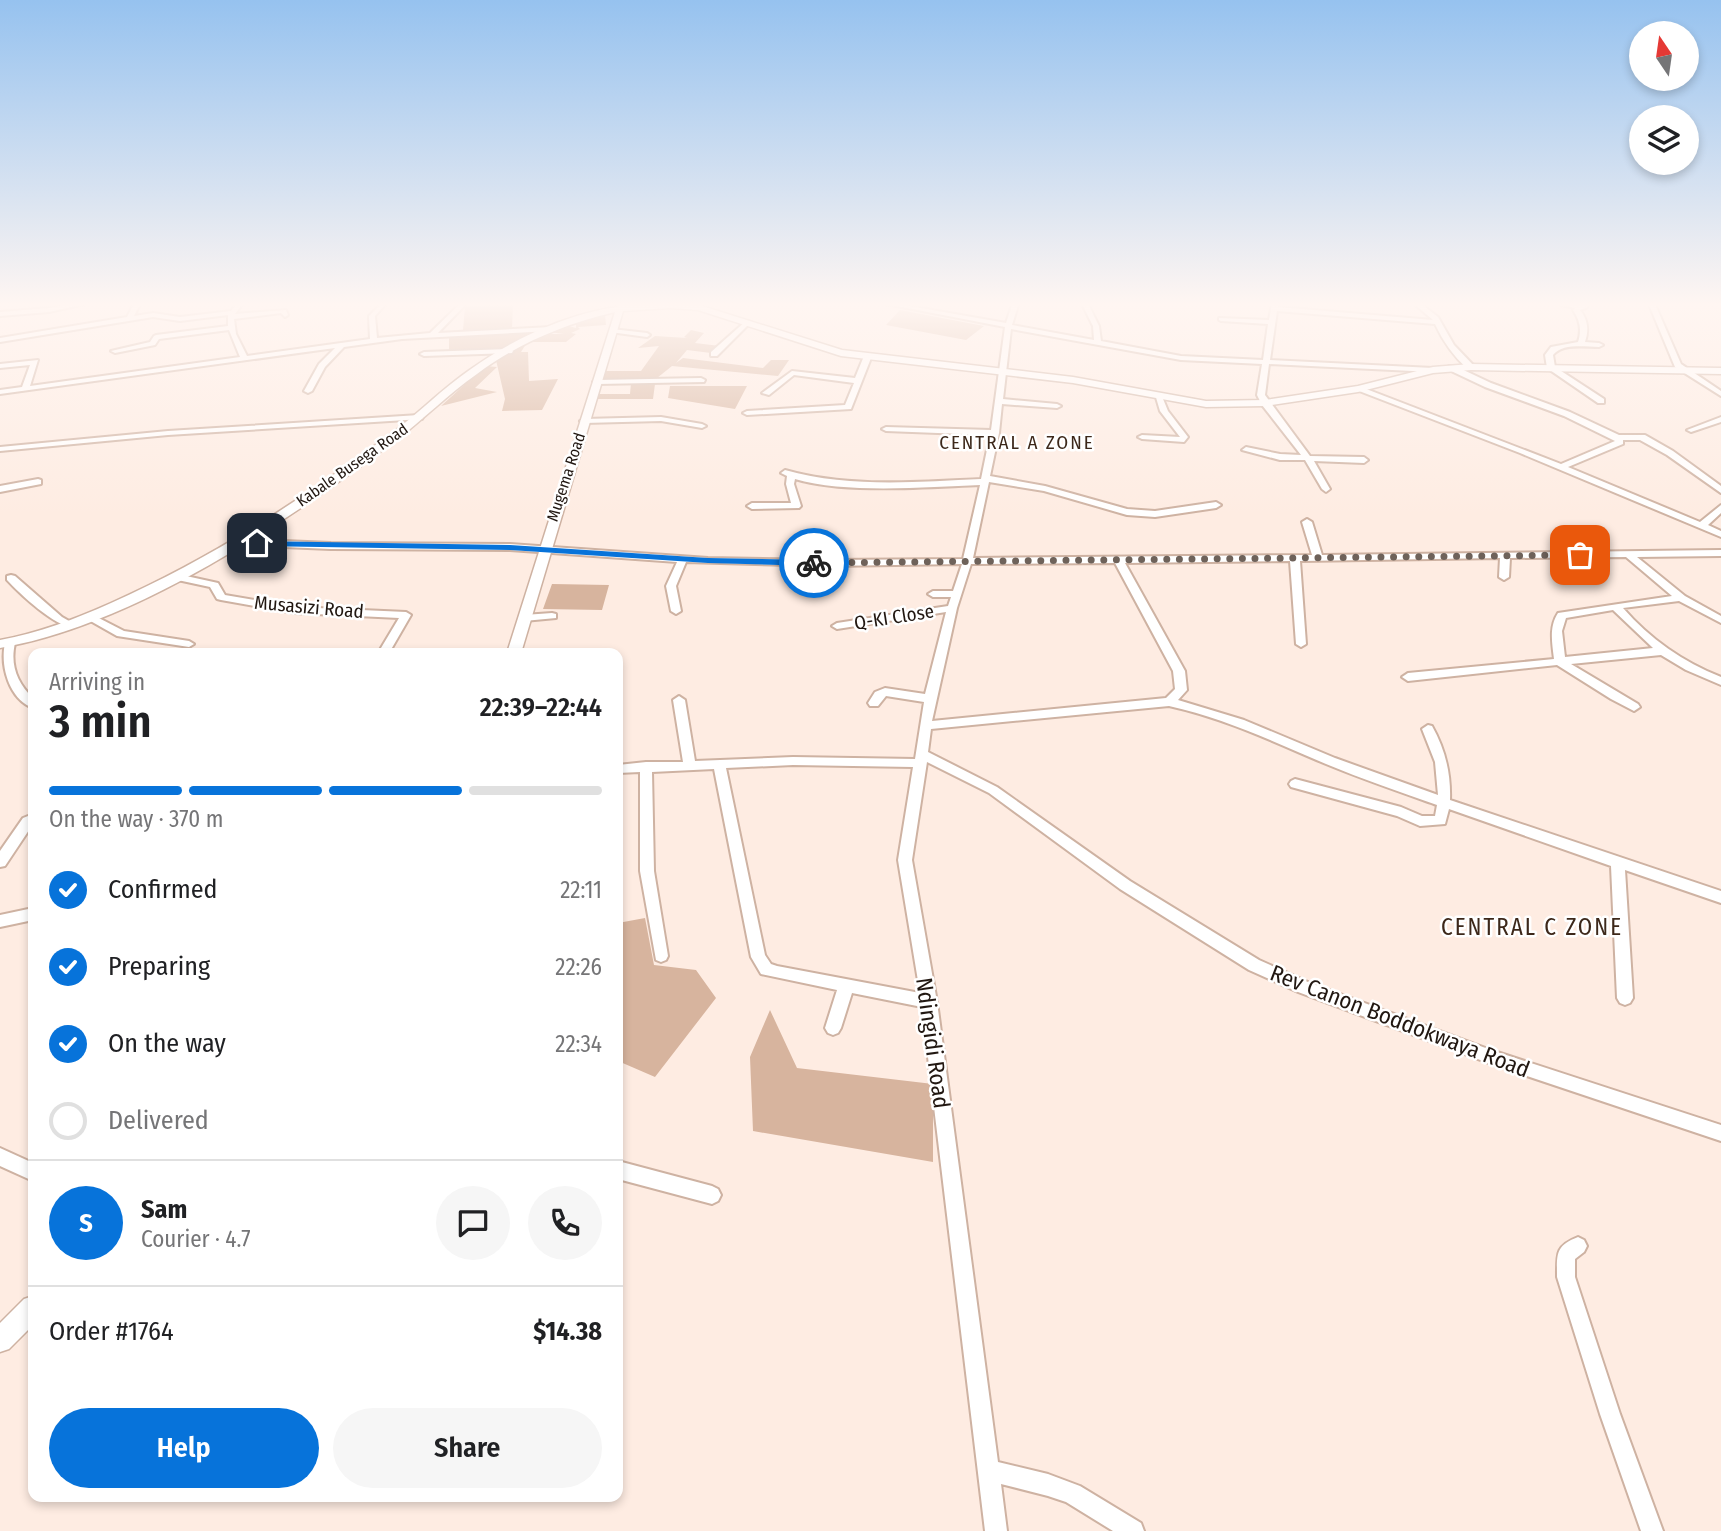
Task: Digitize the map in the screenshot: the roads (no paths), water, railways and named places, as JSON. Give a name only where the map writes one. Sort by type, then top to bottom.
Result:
[{"type":"street","points":[[25,389],[31,373]]},
{"type":"street","points":[[0,392],[131,373]]},
{"type":"street","points":[[308,391],[318,373]]},
{"type":"street","name":"Kabale Busega Road","points":[[5,643],[91,617],[177,577],[238,542],[419,417],[471,373]]},
{"type":"street","name":"Mugema Road","points":[[515,648],[543,549],[600,373]]},
{"type":"street","points":[[766,393],[793,373]]},
{"type":"street","points":[[799,373],[859,381]]},
{"type":"street","points":[[747,413],[845,408],[850,405],[862,373]]},
{"type":"street","points":[[968,560],[995,433],[1003,373]]},
{"type":"street","name":"Kabale Busega Road","points":[[1016,373],[1073,380],[1206,404],[1265,403],[1358,389],[1419,373]]},
{"type":"street","points":[[1264,373],[1261,395],[1265,403],[1308,458],[1326,489]]},
{"type":"street","points":[[1466,373],[1567,414],[1618,438],[1639,436],[1650,441],[1721,491]]},
{"type":"street","points":[[1559,373],[1601,401]]},
{"type":"street","points":[[1689,373],[1721,394]]},
{"type":"street","points":[[597,382],[701,380]]},
{"type":"street","points":[[1358,389],[1446,421],[1721,534]]},
{"type":"street","points":[[1142,437],[1184,438],[1164,411],[1158,396]]},
{"type":"street","points":[[1000,401],[1058,406]]},
{"type":"street","points":[[0,449],[168,433],[419,417]]},
{"type":"street","points":[[584,421],[661,419],[702,426]]},
{"type":"street","points":[[1691,430],[1721,419]]},
{"type":"street","points":[[886,429],[995,433]]},
{"type":"street","points":[[1560,467],[1620,442],[1618,438]]},
{"type":"street","points":[[1246,450],[1270,455],[1364,460]]},
{"type":"street","points":[[752,506],[796,506],[788,475],[851,483],[984,480],[1045,489],[1127,512],[1155,514],[1216,505]]},
{"type":"street","points":[[0,489],[38,482]]},
{"type":"street","points":[[1701,526],[1721,508]]},
{"type":"street","points":[[1307,522],[1318,557]]},
{"type":"street","points":[[238,542],[543,549],[683,559],[815,563],[1721,553]]},
{"type":"street","points":[[1629,555],[1681,598],[1721,620]]},
{"type":"street","points":[[1504,577],[1505,556]]},
{"type":"street","points":[[1295,557],[1301,644]]},
{"type":"street","points":[[676,611],[671,586],[683,559]]},
{"type":"street","points":[[1118,559],[1179,671],[1181,690],[1169,702]]},
{"type":"street","name":"Ndingidi Road","points":[[968,560],[930,699],[907,844],[906,873],[929,1002],[996,1531]]},
{"type":"street","name":"Musasizi Road","points":[[177,577],[214,586],[221,597],[280,608],[406,615],[386,648]]},
{"type":"street","points":[[11,578],[28,597],[43,606],[59,622],[71,625]]},
{"type":"street","points":[[933,594],[955,601]]},
{"type":"street","points":[[1560,662],[1557,633],[1558,619],[1562,615],[1681,598]]},
{"type":"street","name":"Q-KI Close","points":[[837,626],[955,601]]},
{"type":"street","points":[[1615,606],[1640,633],[1662,651],[1721,681]]},
{"type":"street","points":[[524,618],[552,616]]},
{"type":"street","points":[[91,617],[121,634],[188,644]]},
{"type":"street","points":[[5,643],[11,676],[28,700]]},
{"type":"street","points":[[1408,677],[1662,651]]},
{"type":"street","points":[[1560,662],[1587,678],[1595,688],[1634,707]]},
{"type":"street","points":[[874,702],[885,692],[930,699]]},
{"type":"street","points":[[679,700],[689,764]]},
{"type":"street","points":[[925,726],[1169,702],[1204,711],[1444,803],[1721,897]]},
{"type":"street","points":[[1295,784],[1401,812],[1420,821],[1440,821],[1444,803],[1443,768],[1428,729]]},
{"type":"street","points":[[623,768],[719,763],[922,759]]},
{"type":"street","name":"Rev Canon Boddokwaya Road","points":[[922,759],[993,790],[1125,885],[1254,965],[1303,987],[1491,1057],[1721,1133]]},
{"type":"street","points":[[719,763],[761,963],[766,969],[929,1002]]},
{"type":"street","points":[[646,766],[646,871],[661,956]]},
{"type":"street","points":[[0,862],[28,821]]},
{"type":"street","points":[[1618,862],[1625,998]]},
{"type":"street","points":[[0,920],[28,915]]},
{"type":"street","points":[[833,1028],[846,987]]},
{"type":"street","points":[[0,1157],[28,1170]]},
{"type":"street","points":[[623,1171],[712,1195]]},
{"type":"street","points":[[1578,1246],[1566,1254],[1566,1277],[1651,1531]]},
{"type":"street","points":[[0,1340],[28,1313]]},
{"type":"street","points":[[988,1470],[1072,1494],[1133,1531]]},
{"type":"district","name":"CENTRAL A ZONE","points":[[1017,442]]},
{"type":"district","name":"CENTRAL C ZONE","points":[[1532,927]]}]
